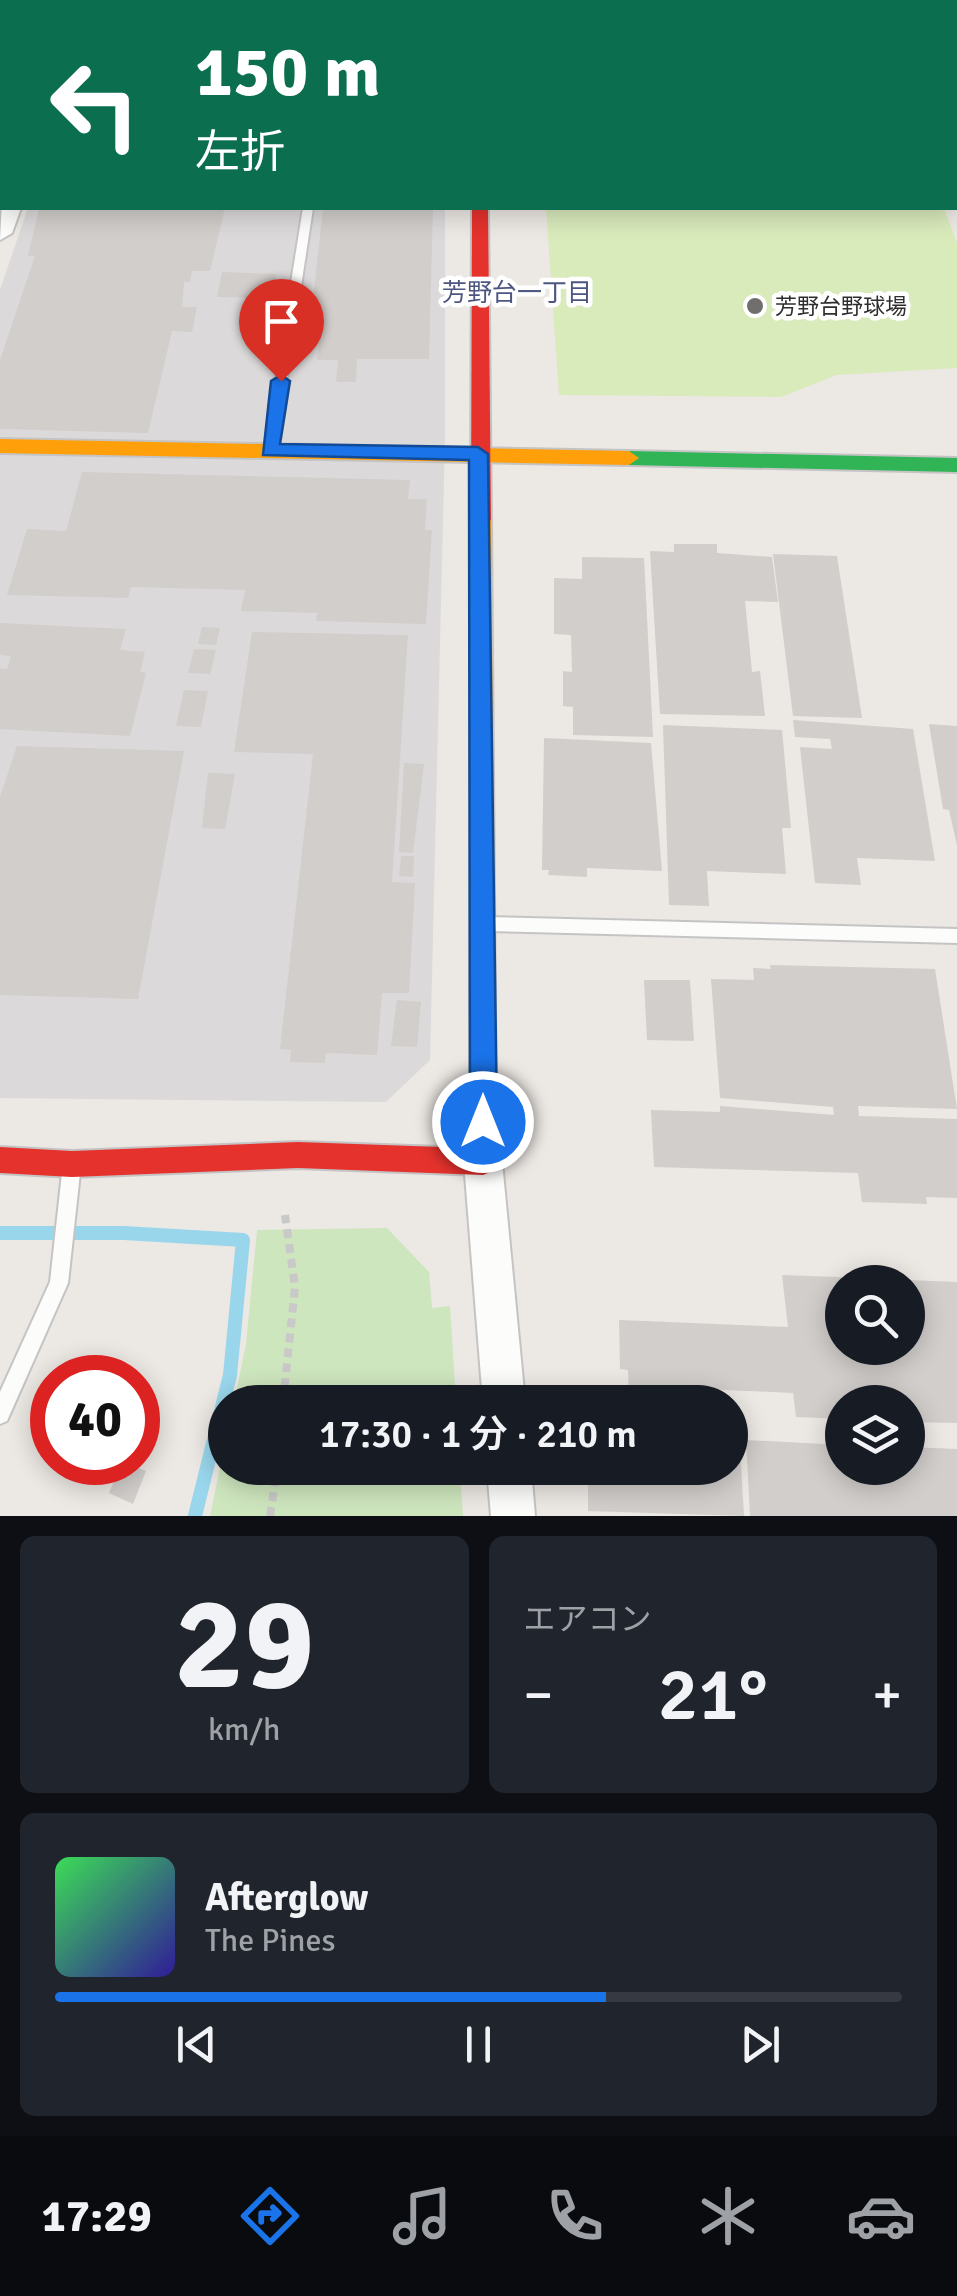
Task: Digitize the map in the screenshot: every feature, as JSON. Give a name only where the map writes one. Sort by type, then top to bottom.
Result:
[{"type":"street","points":[[480,210],[478,454],[484,1162],[503,1385]]},
{"type":"street","points":[[0,446],[957,465]]},
{"type":"street","points":[[0,1160],[72,1164],[298,1155],[484,1162]]},
{"type":"street","points":[[510,1485],[513,1516]]},
{"type":"lane","points":[[270,450],[308,210]]},
{"type":"lane","points":[[482,924],[957,936]]},
{"type":"lane","points":[[0,1414],[59,1283],[72,1164]]},
{"type":"path","points":[[285,1385],[295,1288],[286,1215]]},
{"type":"path","points":[[270,1516],[275,1485]]},
{"type":"shaded area","points":[[27,210],[445,210],[445,436],[430,1060],[386,1102],[0,1098],[0,290]]},
{"type":"green space","name":"芳野台野球場","points":[[546,210],[945,210],[957,243],[957,368],[837,375],[781,397],[559,395]]},
{"type":"green space","points":[[387,1228],[429,1272],[432,1308],[450,1306],[455,1385],[238,1385],[246,1344],[257,1230]]},
{"type":"green space","points":[[216,1485],[461,1485],[463,1516],[210,1516]]},
{"type":"building","points":[[39,210],[225,210],[210,271],[192,271],[190,282],[184,282],[182,307],[197,307],[192,332],[172,331],[148,433],[0,429],[0,360],[35,256],[28,256]]},
{"type":"building","points":[[323,210],[433,210],[429,359],[357,359],[356,382],[336,382],[338,360],[317,360],[319,338],[309,338]]},
{"type":"building","points":[[222,272],[276,274],[271,298],[217,297]]},
{"type":"building","points":[[82,472],[410,480],[408,499],[427,499],[425,530],[432,530],[426,624],[316,621],[317,613],[241,611],[245,590],[131,587],[128,598],[7,595],[27,529],[66,531]]},
{"type":"building","points":[[674,544],[717,544],[717,553],[772,557],[778,602],[745,601],[752,672],[760,671],[765,716],[660,714],[650,551],[674,552]]},
{"type":"building","points":[[773,554],[837,556],[862,718],[793,716]]},
{"type":"building","points":[[582,557],[644,558],[653,737],[573,735],[573,707],[563,706],[563,671],[572,672],[571,635],[554,634],[554,578],[582,579]]},
{"type":"building","points":[[0,623],[126,629],[120,650],[145,652],[140,672],[146,673],[130,736],[0,729],[0,668],[7,669],[11,656],[0,655]]},
{"type":"building","points":[[202,627],[220,628],[216,645],[198,644]]},
{"type":"building","points":[[252,632],[408,635],[392,882],[415,883],[409,993],[382,993],[377,1055],[326,1053],[325,1063],[290,1062],[291,1050],[280,1049],[313,754],[234,752]]},
{"type":"building","points":[[194,649],[216,650],[210,674],[188,673]]},
{"type":"building","points":[[184,690],[208,691],[201,727],[176,726]]},
{"type":"building","points":[[793,720],[913,729],[935,861],[857,858],[861,885],[815,883],[800,747],[832,749],[830,739],[795,737]]},
{"type":"building","points":[[929,724],[957,726],[957,845],[949,810],[943,809]]},
{"type":"building","points":[[663,725],[782,730],[791,828],[782,828],[786,874],[707,871],[709,906],[669,905]]},
{"type":"building","points":[[544,738],[651,743],[662,871],[587,868],[587,877],[548,875],[549,870],[542,870]]},
{"type":"building","points":[[17,746],[184,751],[138,999],[0,995],[0,797]]},
{"type":"building","points":[[404,763],[424,764],[413,853],[399,852]]},
{"type":"building","points":[[208,773],[235,774],[225,829],[202,828]]},
{"type":"building","points":[[401,856],[414,856],[413,877],[399,876]]},
{"type":"building","points":[[770,965],[935,969],[957,1109],[858,1106],[859,1116],[957,1119],[957,1198],[926,1197],[927,1204],[862,1202],[858,1173],[654,1167],[651,1110],[720,1112],[720,1106],[834,1115],[833,1107],[720,1098],[711,979],[754,980],[753,968],[771,969]]},
{"type":"building","points":[[644,980],[690,980],[694,1041],[647,1040]]},
{"type":"building","points":[[397,1000],[421,1002],[417,1047],[391,1046]]},
{"type":"building","points":[[782,1275],[825,1277],[825,1365],[925,1365],[925,1281],[957,1282],[957,1423],[925,1422],[925,1385],[825,1385],[825,1418],[796,1417],[793,1393],[748,1391],[748,1385],[628,1385],[628,1370],[620,1369],[619,1320],[788,1327]]},
{"type":"building","points":[[748,1440],[825,1444],[825,1485],[925,1485],[925,1448],[957,1449],[957,1516],[750,1516]]},
{"type":"building","points":[[112,1485],[140,1485],[133,1504],[109,1493]]},
{"type":"building","points":[[588,1485],[742,1485],[744,1516],[588,1511]]},
{"type":"waterway","points":[[0,1233],[124,1233],[243,1240],[230,1375],[195,1516]]},
{"type":"traffic: fast","points":[[629,458],[957,465]]},
{"type":"traffic: slow","points":[[0,446],[629,458]]},
{"type":"traffic: slow","points":[[481,520],[483,1140]]},
{"type":"traffic: jam","points":[[480,210],[481,520]]},
{"type":"traffic: jam","points":[[0,1160],[72,1164],[298,1155],[483,1162],[483,1140]]},
{"type":"place","name":"芳野台野球場","points":[[755,306]]},
{"type":"district","name":"芳野台一丁目","points":[[517,292]]},
{"type":"route","points":[[281,381],[270,450],[478,454],[483,1122]]}]
